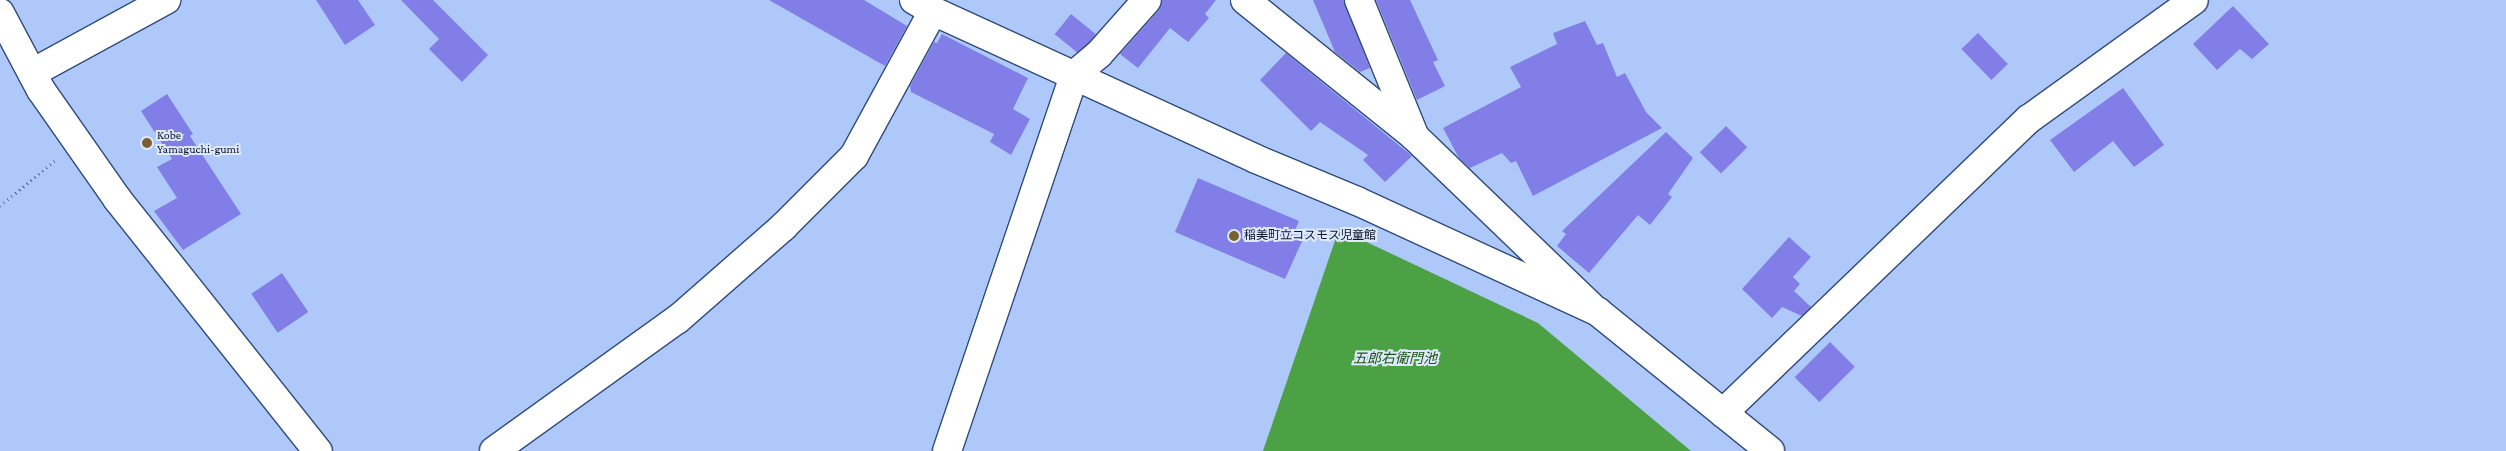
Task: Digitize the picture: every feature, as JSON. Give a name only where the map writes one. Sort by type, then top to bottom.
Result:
[{"type":"street","points":[[32,73],[166,0]]},
{"type":"street","points":[[947,451],[1074,75],[1099,54],[1147,0]]},
{"type":"street","points":[[1245,0],[1415,137],[1598,312],[1770,451]]},
{"type":"street","points":[[1359,0],[1415,137]]},
{"type":"street","points":[[1723,413],[2029,119],[2194,0]]},
{"type":"street","points":[[494,451],[678,319],[783,227],[854,156],[923,6],[1256,160],[1357,201],[1598,312]]},
{"type":"street","points":[[0,13],[41,90],[118,200],[318,451]]},
{"type":"path","points":[[0,206],[77,142]]},
{"type":"water","name":"五郎右衛門池","points":[[1339,229],[1538,323],[1691,451],[1263,451]]},
{"type":"building","points":[[316,0],[358,0],[375,25],[345,45]]},
{"type":"building","points":[[401,0],[433,0],[488,55],[462,82],[429,49],[439,39]]},
{"type":"building","points":[[769,0],[864,0],[907,26],[885,66]]},
{"type":"building","points":[[1162,0],[1216,0],[1205,14],[1209,18],[1188,42],[1170,28],[1138,68],[1120,54],[1159,10]]},
{"type":"building","points":[[1313,0],[1344,0],[1370,68],[1360,72],[1335,52]]},
{"type":"building","points":[[1376,0],[1410,0],[1438,60],[1433,62],[1445,86],[1417,100]]},
{"type":"building","points":[[2233,6],[2269,44],[2252,59],[2240,49],[2217,70],[2193,44]]},
{"type":"building","points":[[1071,14],[1096,34],[1080,54],[1055,34]]},
{"type":"building","points":[[1585,21],[1597,45],[1603,43],[1617,77],[1625,73],[1646,112],[1662,128],[1533,196],[1516,161],[1511,163],[1502,153],[1470,168],[1459,158],[1443,128],[1521,87],[1510,67],[1557,44],[1553,33]]},
{"type":"building","points":[[1978,33],[2008,64],[1991,80],[1961,49]]},
{"type":"building","points":[[942,34],[1028,78],[1013,109],[1030,119],[1011,155],[990,142],[994,134],[911,92],[910,86],[934,42],[937,43]]},
{"type":"building","points":[[1286,53],[1412,156],[1385,182],[1363,160],[1368,155],[1320,122],[1311,131],[1260,80]]},
{"type":"building","points":[[2123,88],[2164,145],[2134,167],[2113,141],[2074,172],[2050,140]]},
{"type":"building","points":[[167,94],[193,134],[190,136],[241,214],[183,250],[154,211],[177,198],[157,167],[172,159],[141,111]]},
{"type":"building","points":[[1726,126],[1747,147],[1721,173],[1700,152]]},
{"type":"building","points":[[1666,132],[1693,158],[1668,194],[1672,197],[1650,225],[1638,215],[1589,273],[1557,246],[1566,234],[1562,231]]},
{"type":"building","points":[[1198,178],[1299,221],[1293,235],[1303,239],[1285,279],[1175,232]]},
{"type":"building","points":[[1789,237],[1811,257],[1793,277],[1800,284],[1794,291],[1811,307],[1802,316],[1782,307],[1772,318],[1742,289]]},
{"type":"building","points":[[282,273],[308,312],[278,333],[251,294]]},
{"type":"building","points":[[1830,342],[1855,367],[1819,402],[1795,377]]},
{"type":"place","name":"Kobe Yamaguchi-gumi","points":[[147,143]]},
{"type":"place","name":"稲美町立コスモス児童館","points":[[1234,236]]}]
